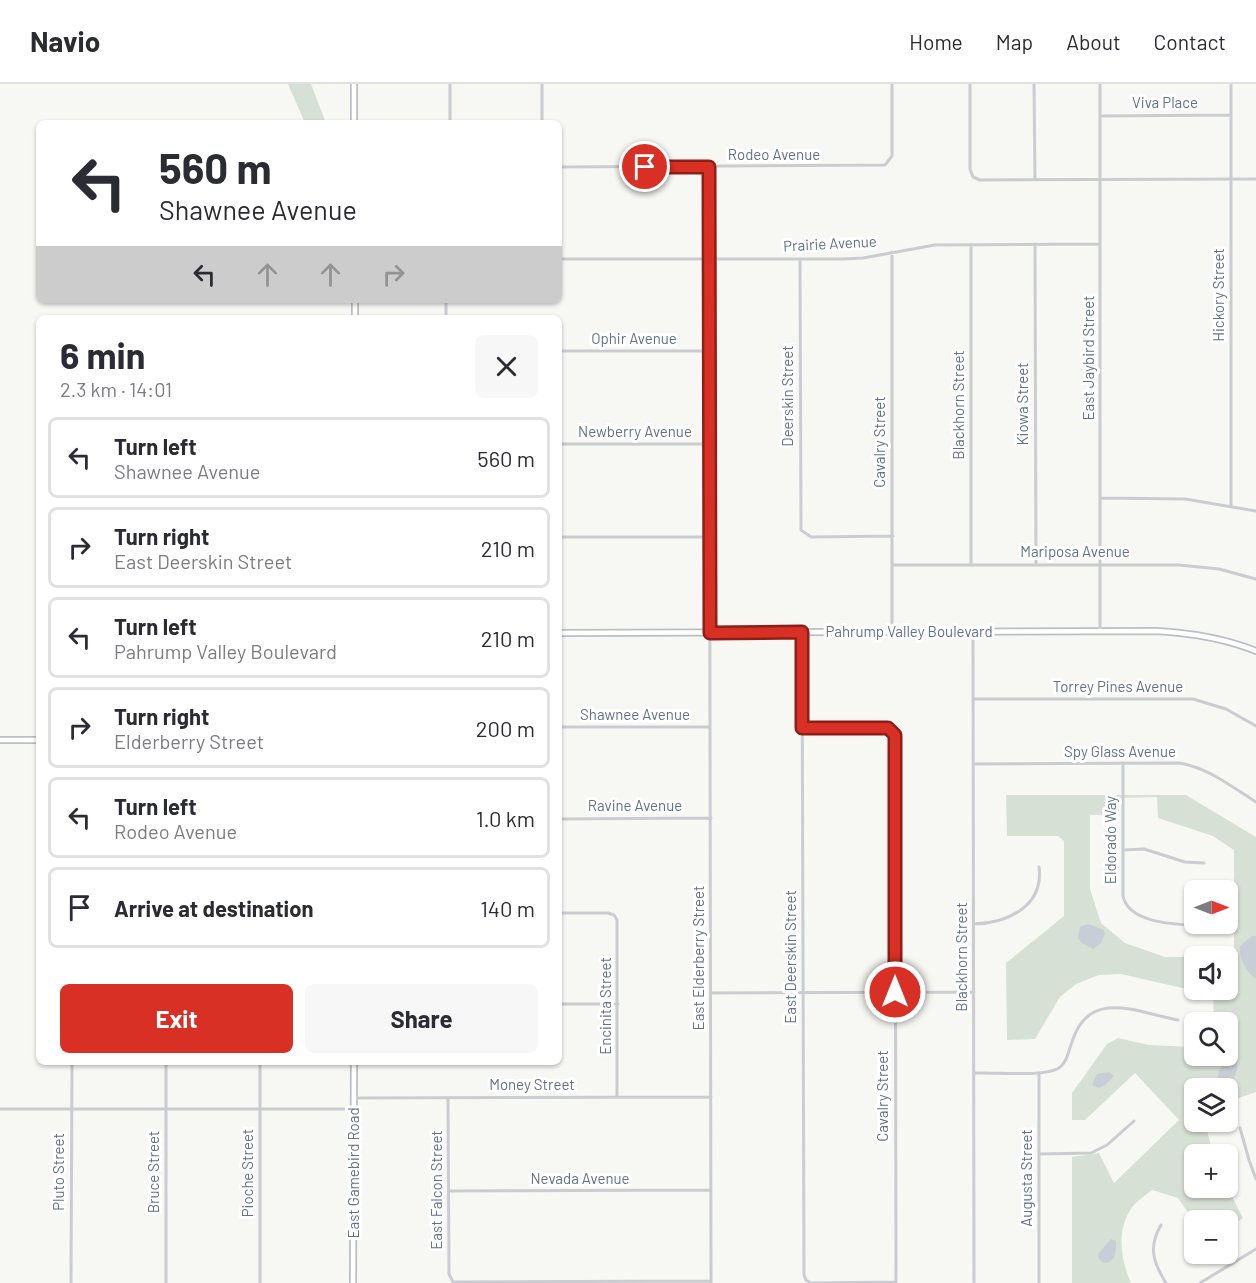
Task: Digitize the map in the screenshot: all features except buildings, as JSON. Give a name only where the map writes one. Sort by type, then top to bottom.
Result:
[{"type":"main road","points":[[354,84],[354,120]]},
{"type":"main road","name":"Pahrump Valley Boulevard","points":[[562,633],[1156,631],[1196,634],[1222,639],[1256,651]]},
{"type":"main road","points":[[0,740],[36,740]]},
{"type":"main road","name":"East Gamebird Road","points":[[353,1283],[354,1065]]},
{"type":"street","points":[[450,84],[450,120]]},
{"type":"street","points":[[542,84],[542,120]]},
{"type":"street","name":"Rodeo Avenue","points":[[562,167],[881,166],[888,163],[891,156],[892,84]]},
{"type":"street","points":[[970,84],[970,169],[973,177],[980,180],[1256,179]]},
{"type":"street","points":[[1034,84],[1035,180]]},
{"type":"street","name":"East Jaybird Street","points":[[1100,84],[1100,632]]},
{"type":"street","name":"Hickory Street","points":[[1231,84],[1231,505]]},
{"type":"street","name":"Viva Place","points":[[1100,116],[1231,115]]},
{"type":"street","name":"East Elderberry Street","points":[[709,167],[711,1282]]},
{"type":"street","name":"Kiowa Street","points":[[1035,244],[1036,565]]},
{"type":"street","name":"Prairie Avenue","points":[[562,259],[863,258],[927,246],[1100,244]]},
{"type":"street","name":"Blackhorn Street","points":[[970,245],[971,564]]},
{"type":"street","name":"Cavalry Street","points":[[892,252],[892,632]]},
{"type":"street","name":"Deerskin Street","points":[[800,259],[800,526],[803,533],[816,537],[892,536]]},
{"type":"street","name":"Ophir Avenue","points":[[562,351],[710,351]]},
{"type":"street","name":"Newberry Avenue","points":[[562,444],[710,444]]},
{"type":"street","points":[[1101,498],[1185,499],[1256,511]]},
{"type":"street","points":[[562,537],[710,537]]},
{"type":"street","name":"Mariposa Avenue","points":[[892,565],[1101,564],[1201,567],[1256,579]]},
{"type":"street","name":"East Deerskin Street","points":[[802,632],[804,1275],[806,1281],[811,1283],[896,1282]]},
{"type":"street","name":"Blackhorn Street","points":[[973,632],[974,1283]]},
{"type":"street","name":"Torrey Pines Avenue","points":[[973,699],[1193,699],[1226,709],[1256,726]]},
{"type":"street","name":"Shawnee Avenue","points":[[562,727],[710,727]]},
{"type":"street","name":"Cavalry Street","points":[[802,728],[877,727],[892,730],[895,735],[896,1282]]},
{"type":"street","name":"Eldorado Way","points":[[1123,763],[1123,896],[1128,908],[1140,915],[1165,923],[1184,924]]},
{"type":"street","name":"Spy Glass Avenue","points":[[973,764],[1190,765],[1204,770],[1256,802]]},
{"type":"street","name":"Ravine Avenue","points":[[562,819],[711,818]]},
{"type":"street","points":[[1123,850],[1151,850],[1185,862],[1203,863]]},
{"type":"street","points":[[974,924],[1003,920],[1027,905],[1039,889],[1039,867]]},
{"type":"street","name":"Encinita Street","points":[[562,913],[608,913],[615,916],[617,922],[617,1097]]},
{"type":"street","points":[[711,993],[974,992]]},
{"type":"street","points":[[562,1004],[618,1004]]},
{"type":"street","points":[[974,1073],[1053,1071],[1062,1066],[1080,1024],[1099,1010],[1115,1006],[1124,1007],[1178,1020]]},
{"type":"street","name":"Pluto Street","points":[[71,1283],[72,1065]]},
{"type":"street","name":"Bruce Street","points":[[166,1065],[166,1283]]},
{"type":"street","name":"Pioche Street","points":[[260,1065],[260,1283]]},
{"type":"street","name":"Augusta Street","points":[[1039,1073],[1039,1283]]},
{"type":"street","name":"Money Street","points":[[354,1098],[711,1097]]},
{"type":"street","name":"East Falcon Street","points":[[448,1098],[448,1274],[453,1282]]},
{"type":"street","points":[[0,1109],[354,1109]]},
{"type":"street","points":[[1039,1154],[1091,1153],[1107,1145],[1134,1121]]},
{"type":"street","points":[[1240,1128],[1256,1179]]},
{"type":"street","name":"Nevada Avenue","points":[[449,1191],[711,1190]]},
{"type":"street","points":[[1161,1225],[1152,1250],[1155,1263],[1166,1283]]},
{"type":"street","points":[[1200,1283],[1256,1249]]},
{"type":"street","points":[[453,1282],[711,1282]]},
{"type":"shaded area","points":[[288,84],[311,84],[325,120],[304,120]]},
{"type":"shaded area","points":[[1006,795],[1186,795],[1256,837],[1256,1092],[1238,1098],[1238,1078],[1184,1078],[1184,1132],[1207,1132],[1210,1144],[1184,1144],[1184,1198],[1233,1198],[1243,1218],[1238,1221],[1238,1210],[1186,1210],[1178,1198],[1152,1190],[1133,1206],[1123,1227],[1123,1256],[1131,1283],[1072,1283],[1072,1157],[1099,1153],[1114,1183],[1179,1120],[1135,1073],[1085,1120],[1072,1120],[1072,1093],[1107,1044],[1118,1038],[1149,1045],[1184,1047],[1184,1066],[1238,1066],[1238,1012],[1214,1012],[1213,1000],[1238,1000],[1238,946],[1234,946],[1234,934],[1238,934],[1238,880],[1234,880],[1234,850],[1213,836],[1158,818],[1157,797],[1119,798],[1119,815],[1090,815],[1090,889],[1101,923],[1125,943],[1165,957],[1184,957],[1184,988],[1121,974],[1099,975],[1076,984],[1060,997],[1035,1039],[1007,1040],[1006,963],[1064,916],[1064,841],[1058,836],[1007,836]]},
{"type":"shaded area","points":[[1088,924],[1104,930],[1105,934],[1100,944],[1093,949],[1078,938],[1080,927]]},
{"type":"shaded area","points":[[1252,936],[1256,936],[1256,979],[1246,969],[1240,950],[1240,946]]},
{"type":"shaded area","points":[[1222,1066],[1237,1066],[1233,1078],[1218,1078]]},
{"type":"shaded area","points":[[1109,1072],[1114,1076],[1106,1084],[1099,1088],[1092,1085],[1097,1074]]},
{"type":"shaded area","points":[[1111,1239],[1116,1241],[1113,1259],[1103,1263],[1098,1254]]},
{"type":"route","points":[[645,167],[709,167],[710,633],[802,632],[802,728],[877,727],[888,728],[895,735],[895,992]]}]
